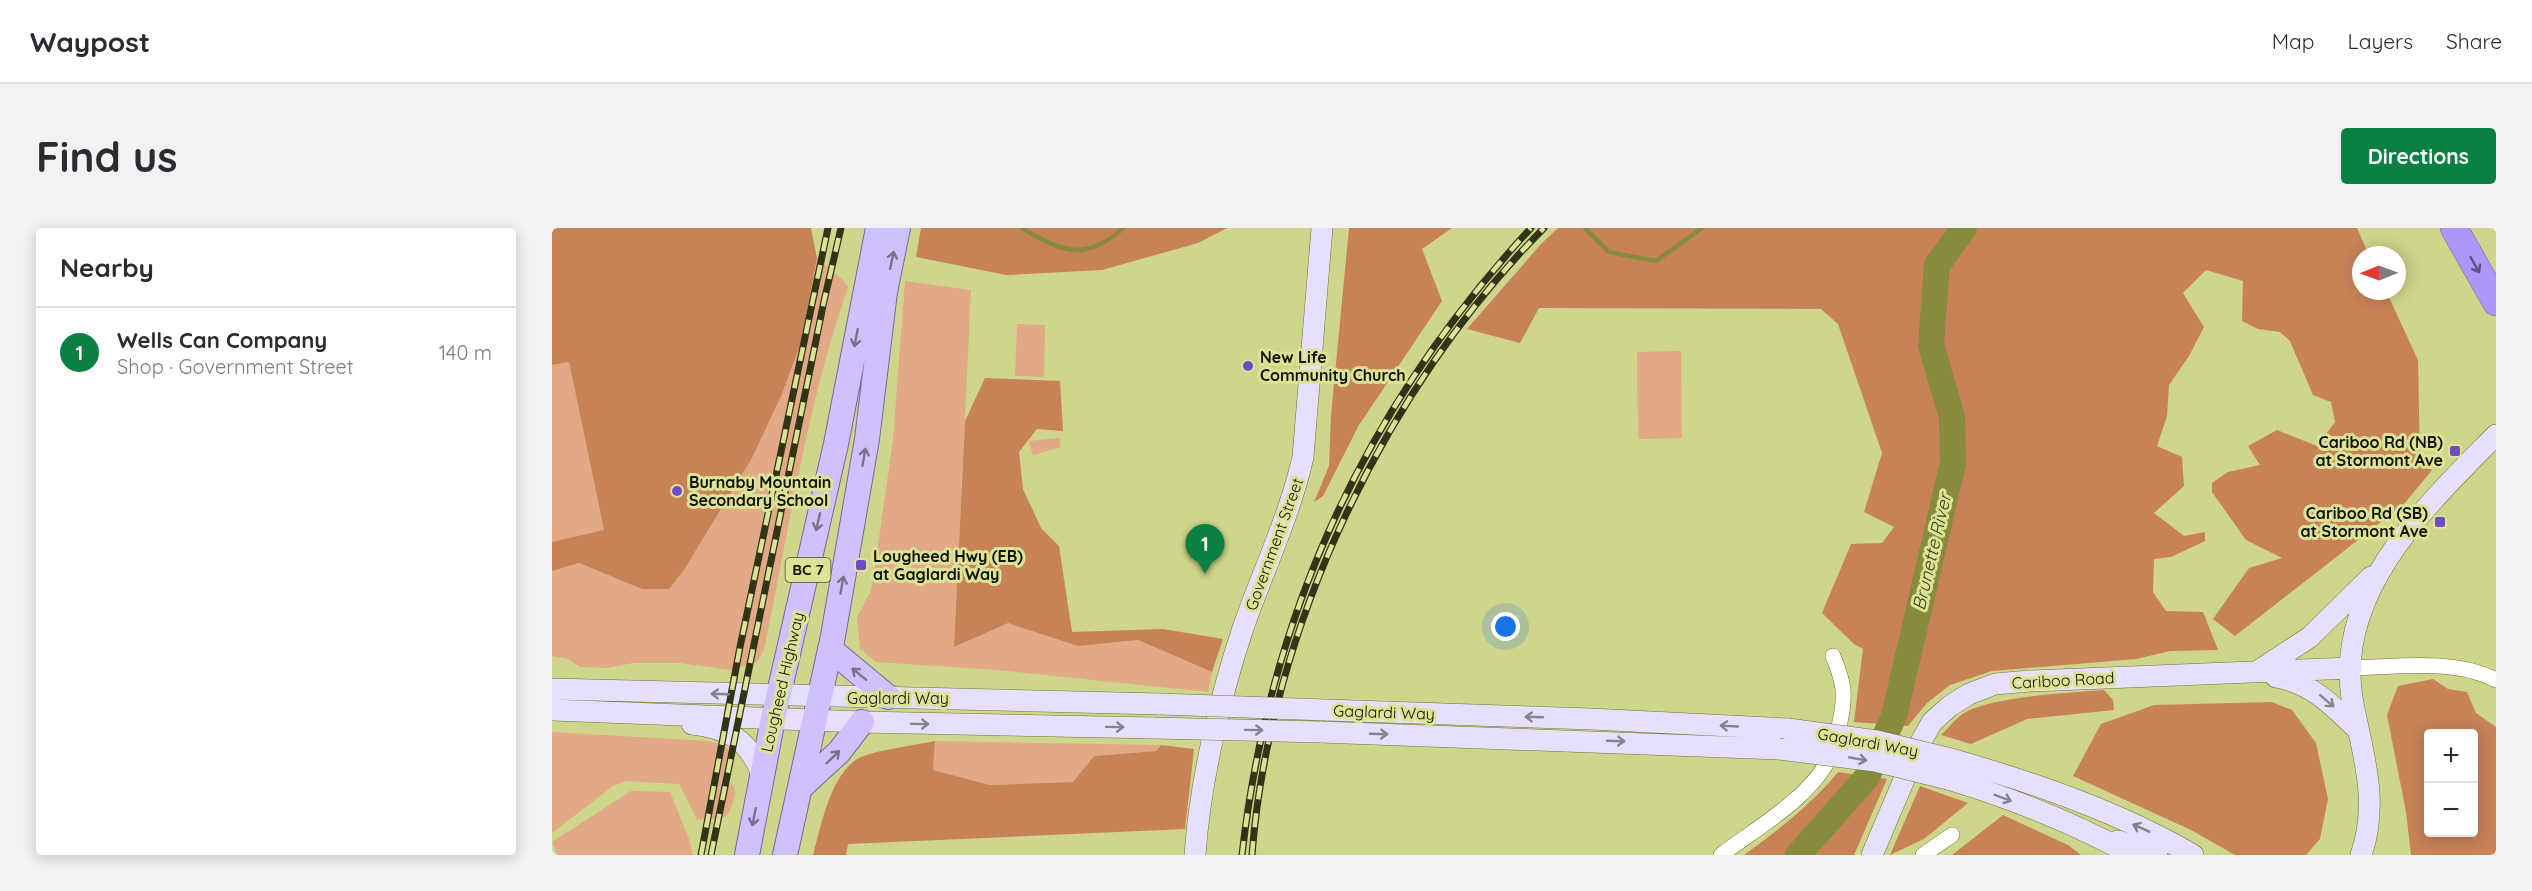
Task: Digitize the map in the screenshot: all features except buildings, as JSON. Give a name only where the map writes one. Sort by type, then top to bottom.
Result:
[{"type":"highway","points":[[2454,228],[2496,302]]},
{"type":"main road","name":"Lougheed Highway","points":[[785,855],[830,649],[867,439],[878,228]]},
{"type":"main road","name":"Lougheed Highway","points":[[747,855],[776,707],[836,444],[876,290],[898,228]]},
{"type":"main road","name":"Government Street","points":[[1195,855],[1218,716],[1243,629],[1295,492],[1303,457],[1322,228]]},
{"type":"main road","points":[[2255,673],[2310,637],[2382,565],[2450,483],[2496,435]]},
{"type":"main road","points":[[2361,855],[2370,818],[2371,792],[2358,730],[2350,668],[2361,615],[2382,565]]},
{"type":"main road","points":[[830,649],[888,697]]},
{"type":"main road","name":"Cariboo Road","points":[[1872,855],[1917,749],[1932,722],[1950,706],[1969,694],[1995,684],[2030,681],[2350,668]]},
{"type":"main road","points":[[2255,673],[2290,680],[2310,688],[2322,696],[2358,730]]},
{"type":"main road","name":"Gaglardi Way","points":[[552,689],[817,709],[888,697],[1592,719],[1784,739]]},
{"type":"main road","name":"Gaglardi Way","points":[[552,710],[627,712],[776,707]]},
{"type":"main road","name":"Gaglardi Way","points":[[817,709],[862,722],[1877,741],[1951,769],[1998,796],[2097,836],[2132,855]]},
{"type":"main road","points":[[627,712],[656,720],[713,726],[744,743],[754,754],[762,774]]},
{"type":"main road","points":[[800,788],[839,752],[862,722]]},
{"type":"main road","name":"Gaglardi Way","points":[[1951,769],[2014,777],[2072,798],[2140,827],[2193,855]]},
{"type":"main road","points":[[2097,836],[2157,855]]},
{"type":"street","points":[[1721,855],[1803,792],[1826,764],[1836,738],[1844,695],[1843,680],[1833,656]]},
{"type":"street","points":[[2350,668],[2458,667],[2481,672],[2496,680]]},
{"type":"street","points":[[1923,855],[1952,835]]},
{"type":"shaded area","name":"Burnaby Mountain Secondary School","points":[[552,228],[811,228],[817,258],[801,342],[782,394],[752,458],[684,570],[669,589],[642,589],[579,563],[552,571],[552,542],[604,530],[569,362],[552,365]]},
{"type":"shaded area","points":[[921,228],[1227,228],[1198,243],[1102,270],[1006,275],[916,257]]},
{"type":"shaded area","points":[[1349,228],[1452,228],[1422,249],[1442,301],[1359,425],[1323,496],[1314,502],[1329,466],[1331,416]]},
{"type":"shaded area","points":[[1558,228],[2357,228],[2365,246],[2352,246],[2352,300],[2390,300],[2418,360],[2420,461],[2432,470],[2404,504],[2235,636],[2213,619],[2249,568],[2282,558],[2246,540],[2212,492],[2212,483],[2228,472],[2260,465],[2248,446],[2277,430],[2317,446],[2335,422],[2331,402],[2313,395],[2290,341],[2280,332],[2258,329],[2242,321],[2243,281],[2206,270],[2183,293],[2204,327],[2189,356],[2169,385],[2167,416],[2157,446],[2182,457],[2184,486],[2154,513],[2184,536],[2205,532],[2205,541],[2171,557],[2154,559],[2153,592],[2166,611],[2203,612],[2218,650],[2170,651],[2136,659],[1992,671],[1950,685],[1927,703],[1908,726],[1854,722],[1863,649],[1854,644],[1822,613],[1851,544],[1882,543],[1894,527],[1864,512],[1882,453],[1838,324],[1821,309],[1539,308],[1520,343],[1467,329],[1541,244]]},
{"type":"shaded area","points":[[817,258],[848,287],[810,421],[764,650],[757,662],[731,670],[679,663],[633,663],[607,668],[580,667],[568,659],[552,656],[552,571],[579,563],[642,589],[669,589],[684,570],[752,458],[782,394],[801,342]]},
{"type":"shaded area","points":[[905,281],[971,290],[954,647],[1008,622],[1078,646],[1138,640],[1212,672],[1208,692],[998,670],[876,662],[860,649],[857,617],[871,591],[893,440]]},
{"type":"shaded area","points":[[1017,324],[1045,325],[1044,377],[1015,376]]},
{"type":"shaded area","points":[[1681,351],[1682,438],[1638,439],[1637,352]]},
{"type":"shaded area","points":[[569,362],[604,531],[552,542],[552,365]]},
{"type":"shaded area","points":[[985,378],[1060,381],[1063,431],[1037,429],[1019,452],[1023,489],[1041,528],[1059,546],[1072,632],[1163,629],[1223,639],[1212,672],[1138,640],[1078,646],[1008,623],[954,647],[965,421]]},
{"type":"shaded area","points":[[1059,438],[1061,447],[1033,455],[1029,441]]},
{"type":"shaded area","points":[[2433,679],[2448,689],[2467,692],[2476,713],[2496,727],[2496,855],[2411,855],[2406,812],[2387,715],[2398,686]]},
{"type":"shaded area","points":[[2104,690],[2113,700],[2114,710],[2027,719],[1971,744],[1941,735],[1961,715],[1990,704],[2030,697]]},
{"type":"shaded area","points":[[2272,702],[2292,710],[2316,743],[2328,799],[2320,839],[2306,855],[2235,855],[2191,830],[2073,776],[2101,724],[2154,705]]},
{"type":"shaded area","points":[[552,732],[708,741],[725,745],[729,750],[723,779],[734,787],[735,795],[732,806],[726,817],[697,820],[679,784],[626,781],[613,786],[552,833]]},
{"type":"shaded area","points":[[935,741],[1161,745],[1157,751],[1094,756],[1073,782],[990,785],[933,770]]},
{"type":"shaded area","points":[[935,741],[933,770],[990,785],[1073,782],[1094,756],[1156,751],[1161,745],[1194,749],[1185,829],[848,844],[846,855],[813,855],[829,800],[842,774],[851,764],[868,754]]},
{"type":"shaded area","points":[[1838,772],[1887,779],[1854,855],[1744,855],[1806,806]]},
{"type":"shaded area","points":[[1920,786],[1968,803],[1924,839],[1890,855]]},
{"type":"shaded area","points":[[631,791],[670,792],[693,855],[558,855],[552,842]]},
{"type":"shaded area","points":[[2003,815],[2068,845],[2081,855],[1952,855]]},
{"type":"waterway","points":[[1022,228],[1049,243],[1073,250],[1097,246],[1123,228]]},
{"type":"waterway","points":[[1585,228],[1609,252],[1656,261],[1702,228]]},
{"type":"waterway","name":"Brunette River","points":[[1798,855],[1867,777],[1894,716],[1953,463],[1952,417],[1931,345],[1937,265],[1964,228]]},
{"type":"railway","points":[[701,855],[740,647],[828,228]]},
{"type":"railway","points":[[711,855],[824,301],[841,228]]},
{"type":"railway","points":[[1242,855],[1255,766],[1275,680],[1302,598],[1335,518],[1374,441],[1420,367],[1472,296],[1531,228]]},
{"type":"railway","points":[[1252,855],[1263,770],[1282,685],[1310,600],[1345,517],[1386,437],[1434,362],[1486,292],[1544,228]]},
{"type":"place","name":"New Life Community Church","points":[[1248,366]]},
{"type":"place","name":"Cariboo Rd (NB) at Stormont Ave","points":[[2455,451]]},
{"type":"place","name":"Burnaby Mountain Secondary School","points":[[677,491]]},
{"type":"place","name":"Cariboo Rd (SB) at Stormont Ave","points":[[2440,522]]},
{"type":"place","name":"Lougheed Hwy (EB) at Gaglardi Way","points":[[861,565]]},
{"type":"place","name":"Wells Can Company","points":[[1205,574]]}]
